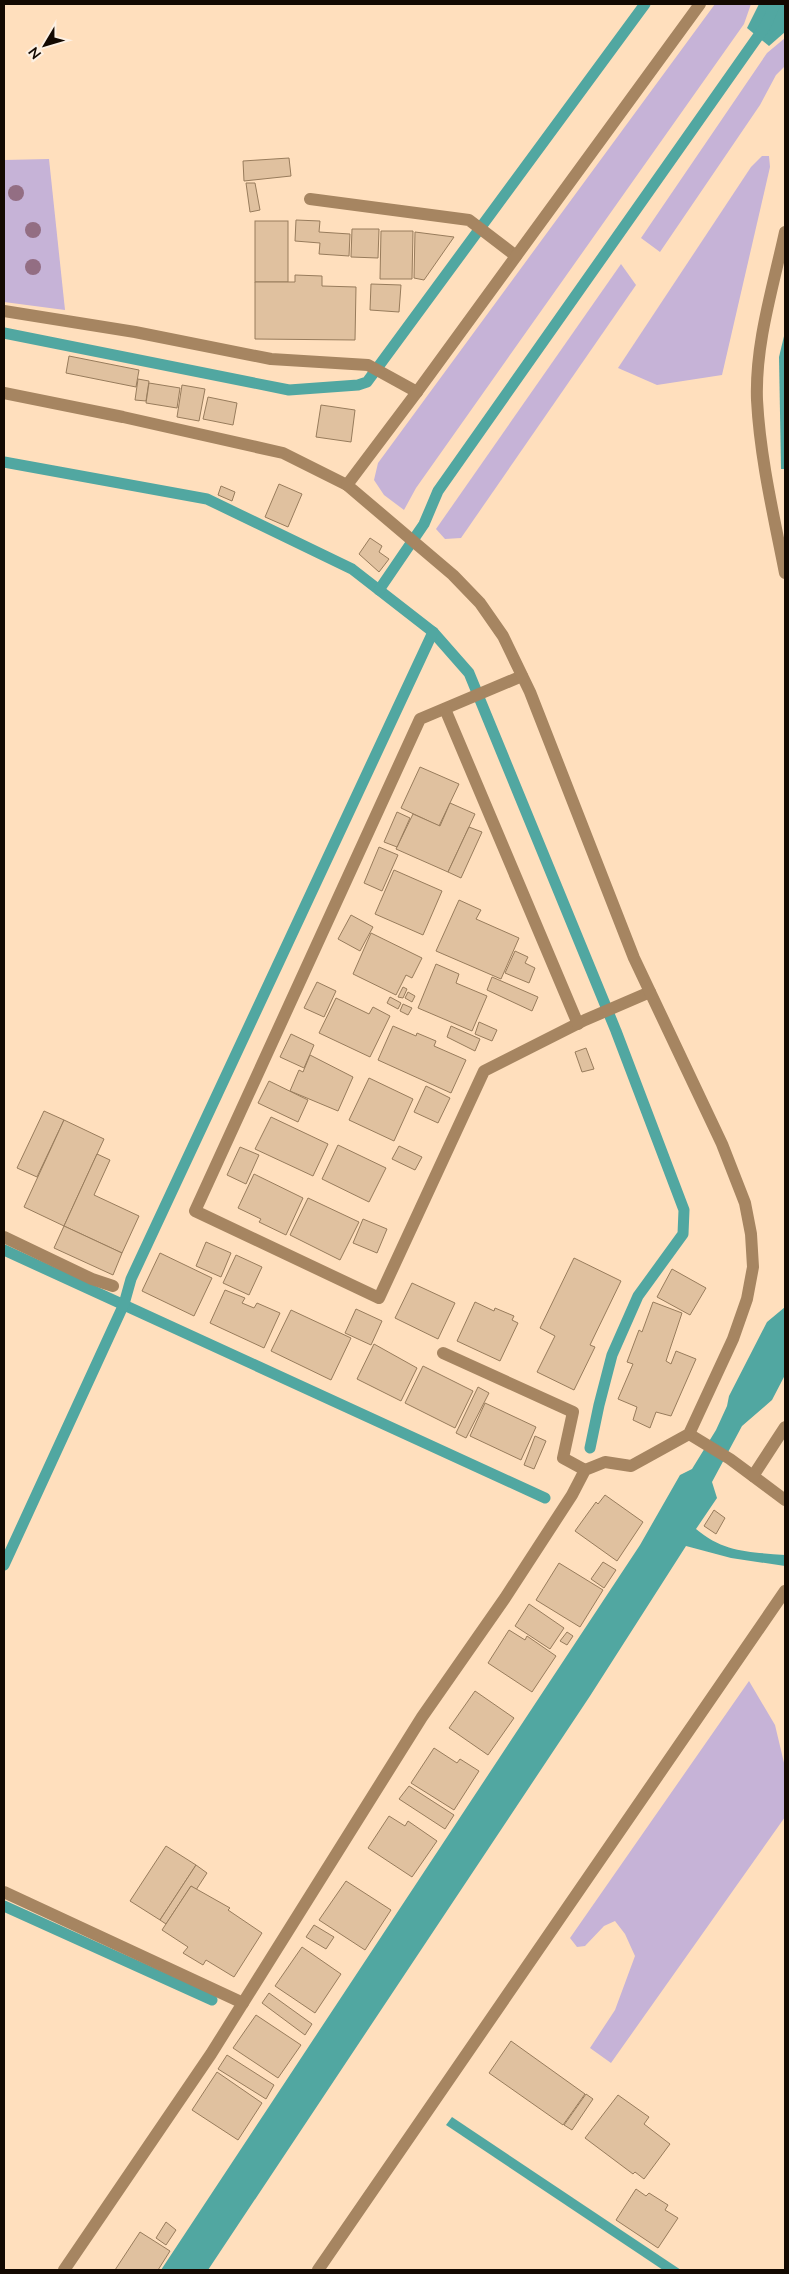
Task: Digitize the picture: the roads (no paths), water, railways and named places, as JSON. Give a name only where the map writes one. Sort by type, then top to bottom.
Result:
[{"type":"street","points":[[347,485],[700,4]]},
{"type":"street","points":[[310,199],[469,220],[516,256]]},
{"type":"street","points":[[785,232],[760,347],[757,400],[763,450],[785,573]]},
{"type":"street","points":[[4,310],[135,332],[271,359],[368,364],[417,392]]},
{"type":"street","points":[[4,393],[123,417],[283,453],[347,485],[454,575],[480,603],[503,636],[522,676],[634,958],[722,1144],[745,1202],[751,1234],[753,1267],[748,1299],[690,1434],[631,1466],[605,1462],[585,1470],[572,1495],[510,1590],[422,1717],[211,2054],[64,2270]]},
{"type":"street","points":[[522,676],[420,719],[195,1211],[379,1298],[484,1071],[582,1022],[650,992]]},
{"type":"street","points":[[450,706],[582,1022]]},
{"type":"street","points":[[4,1237],[92,1279],[113,1286]]},
{"type":"street","points":[[443,1353],[573,1412],[563,1458],[585,1470]]},
{"type":"street","points":[[753,1476],[785,1427]]},
{"type":"street","points":[[690,1434],[730,1459],[785,1500]]},
{"type":"street","points":[[318,2270],[785,1591]]},
{"type":"street","points":[[4,1892],[243,2002]]},
{"type":"water","points":[[759,4],[785,4],[785,32],[769,46],[747,28]]},
{"type":"water","points":[[785,332],[785,469],[781,469],[779,357]]},
{"type":"water","points":[[785,1307],[785,1375],[772,1400],[742,1426],[712,1482],[717,1498],[696,1529],[717,1543],[738,1550],[785,1555],[785,1566],[731,1558],[686,1546],[590,1696],[208,2270],[161,2270],[640,1545],[680,1475],[692,1469],[716,1430],[727,1406],[729,1396],[767,1322]]},
{"type":"water","points":[[452,2117],[681,2270],[663,2270],[446,2125]]},
{"type":"waterway","points":[[4,333],[289,390],[358,385],[367,382],[645,4]]},
{"type":"waterway","points":[[379,590],[424,524],[438,491],[766,25],[775,4]]},
{"type":"waterway","points":[[4,462],[207,499],[352,569],[433,632],[469,673],[616,1031],[684,1210],[683,1234],[638,1296],[612,1355],[590,1448]]},
{"type":"waterway","points":[[4,1565],[124,1304],[131,1279],[433,632]]},
{"type":"waterway","points":[[4,1250],[545,1498]]},
{"type":"waterway","points":[[4,1906],[212,2000]]}]
